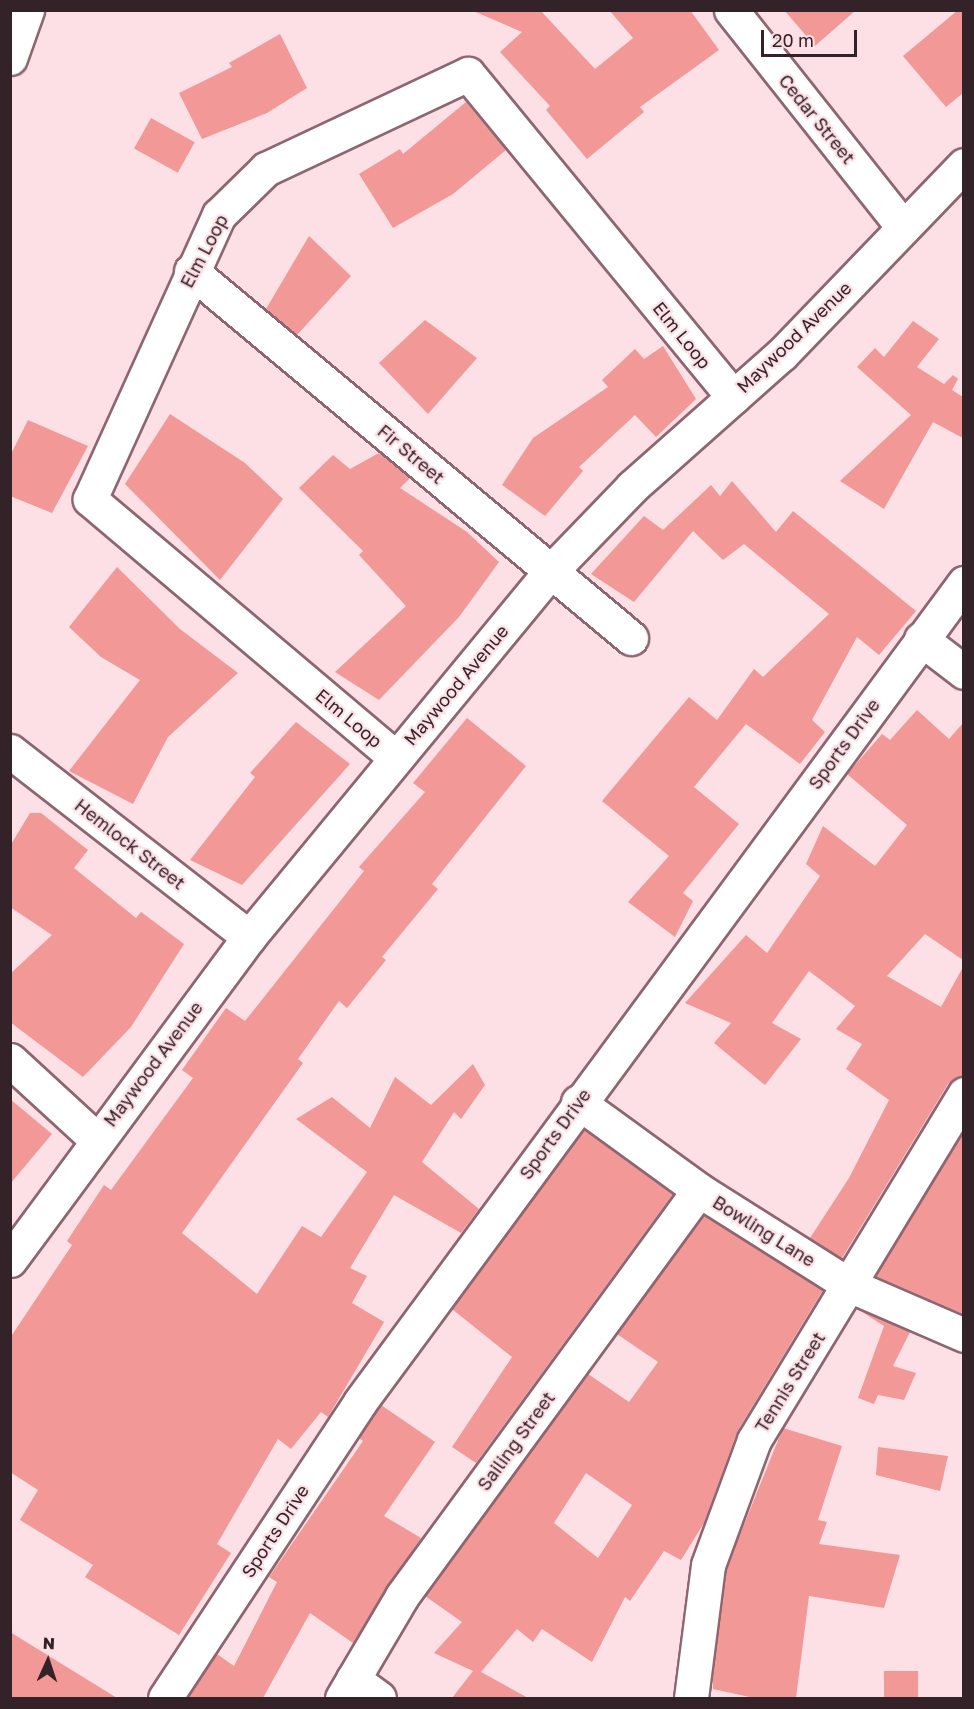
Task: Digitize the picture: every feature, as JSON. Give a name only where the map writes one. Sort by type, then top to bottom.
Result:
[{"type":"street","points":[[10,58],[27,10]]},
{"type":"street","name":"Cedar Street","points":[[731,10],[903,226]]},
{"type":"street","name":"Elm Loop","points":[[396,758],[90,499],[191,271],[219,215],[266,169],[468,74],[733,397]]},
{"type":"street","name":"Maywood Avenue","points":[[10,1260],[96,1139],[249,937],[551,571],[632,487],[782,354],[963,165]]},
{"type":"street","name":"Fir Street","points":[[191,271],[631,638]]},
{"type":"street","name":"Sports Drive","points":[[165,1698],[360,1402],[578,1102],[963,583]]},
{"type":"street","points":[[921,639],[963,672]]},
{"type":"street","name":"Hemlock Street","points":[[10,751],[249,937]]},
{"type":"street","points":[[10,1060],[96,1139]]},
{"type":"street","name":"Tennis Street","points":[[691,1698],[708,1564],[754,1440],[851,1286],[963,1094]]},
{"type":"street","name":"Bowling Lane","points":[[578,1102],[699,1190],[851,1286],[963,1335]]},
{"type":"street","name":"Sailing Street","points":[[348,1689],[402,1596],[699,1190]]},
{"type":"street","points":[[348,1689],[379,1698]]},
{"type":"building","points":[[471,10],[540,10],[595,69],[633,38],[609,10],[690,10],[719,50],[640,107],[644,112],[587,159],[546,110],[550,106],[500,52],[522,32]]},
{"type":"building","points":[[784,10],[856,10],[815,46]]},
{"type":"building","points":[[958,10],[963,10],[963,93],[946,107],[903,56]]},
{"type":"building","points":[[280,34],[307,88],[267,113],[202,139],[179,93],[232,67],[229,63]]},
{"type":"building","points":[[466,102],[506,150],[453,194],[393,228],[359,174],[400,149],[403,154]]},
{"type":"building","points":[[151,118],[195,142],[178,173],[134,149]]},
{"type":"building","points":[[309,236],[351,276],[297,335],[266,309]]},
{"type":"building","points":[[425,320],[477,358],[428,414],[379,363]]},
{"type":"building","points":[[913,321],[939,339],[917,367],[944,384],[953,375],[958,379],[952,390],[963,397],[963,438],[933,422],[884,509],[840,481],[911,415],[857,367],[875,348],[884,357]]},
{"type":"building","points":[[663,346],[696,399],[656,437],[635,415],[579,467],[583,471],[545,516],[502,485],[533,438],[608,387],[602,380],[635,349],[644,359]]},
{"type":"building","points":[[170,414],[245,463],[283,499],[220,580],[125,484]]},
{"type":"building","points":[[28,420],[88,446],[52,513],[10,496],[10,456]]},
{"type":"building","points":[[379,453],[410,478],[400,488],[467,532],[499,562],[459,617],[379,700],[335,672],[406,606],[359,555],[363,551],[299,488],[333,455],[350,469]]},
{"type":"building","points":[[732,481],[776,532],[793,511],[916,611],[879,655],[857,637],[812,720],[825,732],[800,764],[746,724],[694,787],[739,824],[683,893],[693,901],[675,937],[628,902],[669,856],[602,801],[689,697],[717,720],[754,669],[763,677],[829,614],[744,544],[723,560],[693,531],[634,602],[591,574],[644,516],[663,530],[711,485],[720,496]]},
{"type":"building","points":[[117,567],[180,629],[238,673],[168,737],[133,804],[69,771],[140,680],[101,657],[69,627]]},
{"type":"building","points":[[917,710],[949,739],[963,723],[963,960],[925,934],[887,976],[941,1007],[963,967],[963,1075],[948,1084],[842,1258],[810,1238],[849,1178],[889,1100],[846,1069],[862,1044],[836,1029],[855,1006],[809,971],[772,1023],[801,1039],[765,1085],[714,1043],[731,1023],[685,1003],[746,935],[767,953],[820,876],[806,864],[823,826],[875,866],[907,825],[847,774],[882,734],[890,740]]},
{"type":"building","points":[[467,718],[526,766],[432,884],[438,889],[382,957],[386,960],[347,1008],[339,1001],[298,1059],[303,1063],[182,1233],[257,1294],[302,1226],[321,1237],[367,1172],[296,1119],[332,1097],[370,1128],[395,1077],[431,1105],[473,1064],[485,1085],[461,1119],[454,1112],[422,1162],[479,1209],[461,1233],[394,1195],[350,1268],[367,1276],[352,1303],[384,1322],[328,1417],[321,1412],[291,1449],[278,1439],[217,1544],[231,1553],[179,1635],[85,1577],[93,1565],[20,1520],[38,1490],[10,1472],[10,1338],[72,1245],[67,1241],[104,1185],[111,1190],[193,1078],[182,1070],[226,1008],[245,1021],[364,871],[359,867],[425,792],[413,783]]},
{"type":"building","points":[[296,722],[350,764],[242,885],[190,860],[255,777],[250,773]]},
{"type":"building","points":[[30,813],[41,813],[88,850],[74,868],[136,918],[141,912],[184,944],[131,1027],[83,1077],[10,1022],[10,974],[52,935],[10,907],[10,846]]},
{"type":"building","points":[[10,1099],[52,1134],[10,1184]]},
{"type":"building","points":[[584,1130],[673,1194],[476,1463],[452,1447],[512,1357],[452,1309]]},
{"type":"building","points":[[963,1131],[963,1314],[875,1276]]},
{"type":"building","points":[[704,1215],[823,1290],[738,1430],[704,1523],[681,1560],[664,1551],[630,1601],[625,1597],[592,1662],[542,1629],[533,1642],[517,1629],[481,1672],[528,1698],[452,1698],[473,1671],[434,1653],[462,1622],[425,1596],[588,1374],[629,1402],[658,1362],[617,1334]],"holes":[[[586,1473],[632,1505],[598,1558],[554,1523]]]},
{"type":"building","points":[[856,1308],[910,1332],[893,1366],[916,1373],[904,1400],[878,1395],[874,1404],[858,1398],[884,1326]]},
{"type":"building","points":[[381,1405],[435,1442],[384,1516],[421,1538],[353,1643],[310,1613],[263,1698],[187,1698],[217,1654],[234,1666],[277,1582],[269,1577],[363,1441],[359,1438]]},
{"type":"building","points":[[783,1428],[842,1446],[818,1520],[827,1522],[819,1544],[900,1555],[884,1608],[809,1596],[796,1698],[754,1698],[713,1689],[713,1675],[726,1569]]},
{"type":"building","points":[[878,1447],[948,1456],[940,1491],[876,1475]]},
{"type":"building","points":[[10,1632],[117,1698],[10,1698]]},
{"type":"building","points":[[884,1671],[918,1671],[918,1698],[884,1698]]}]
